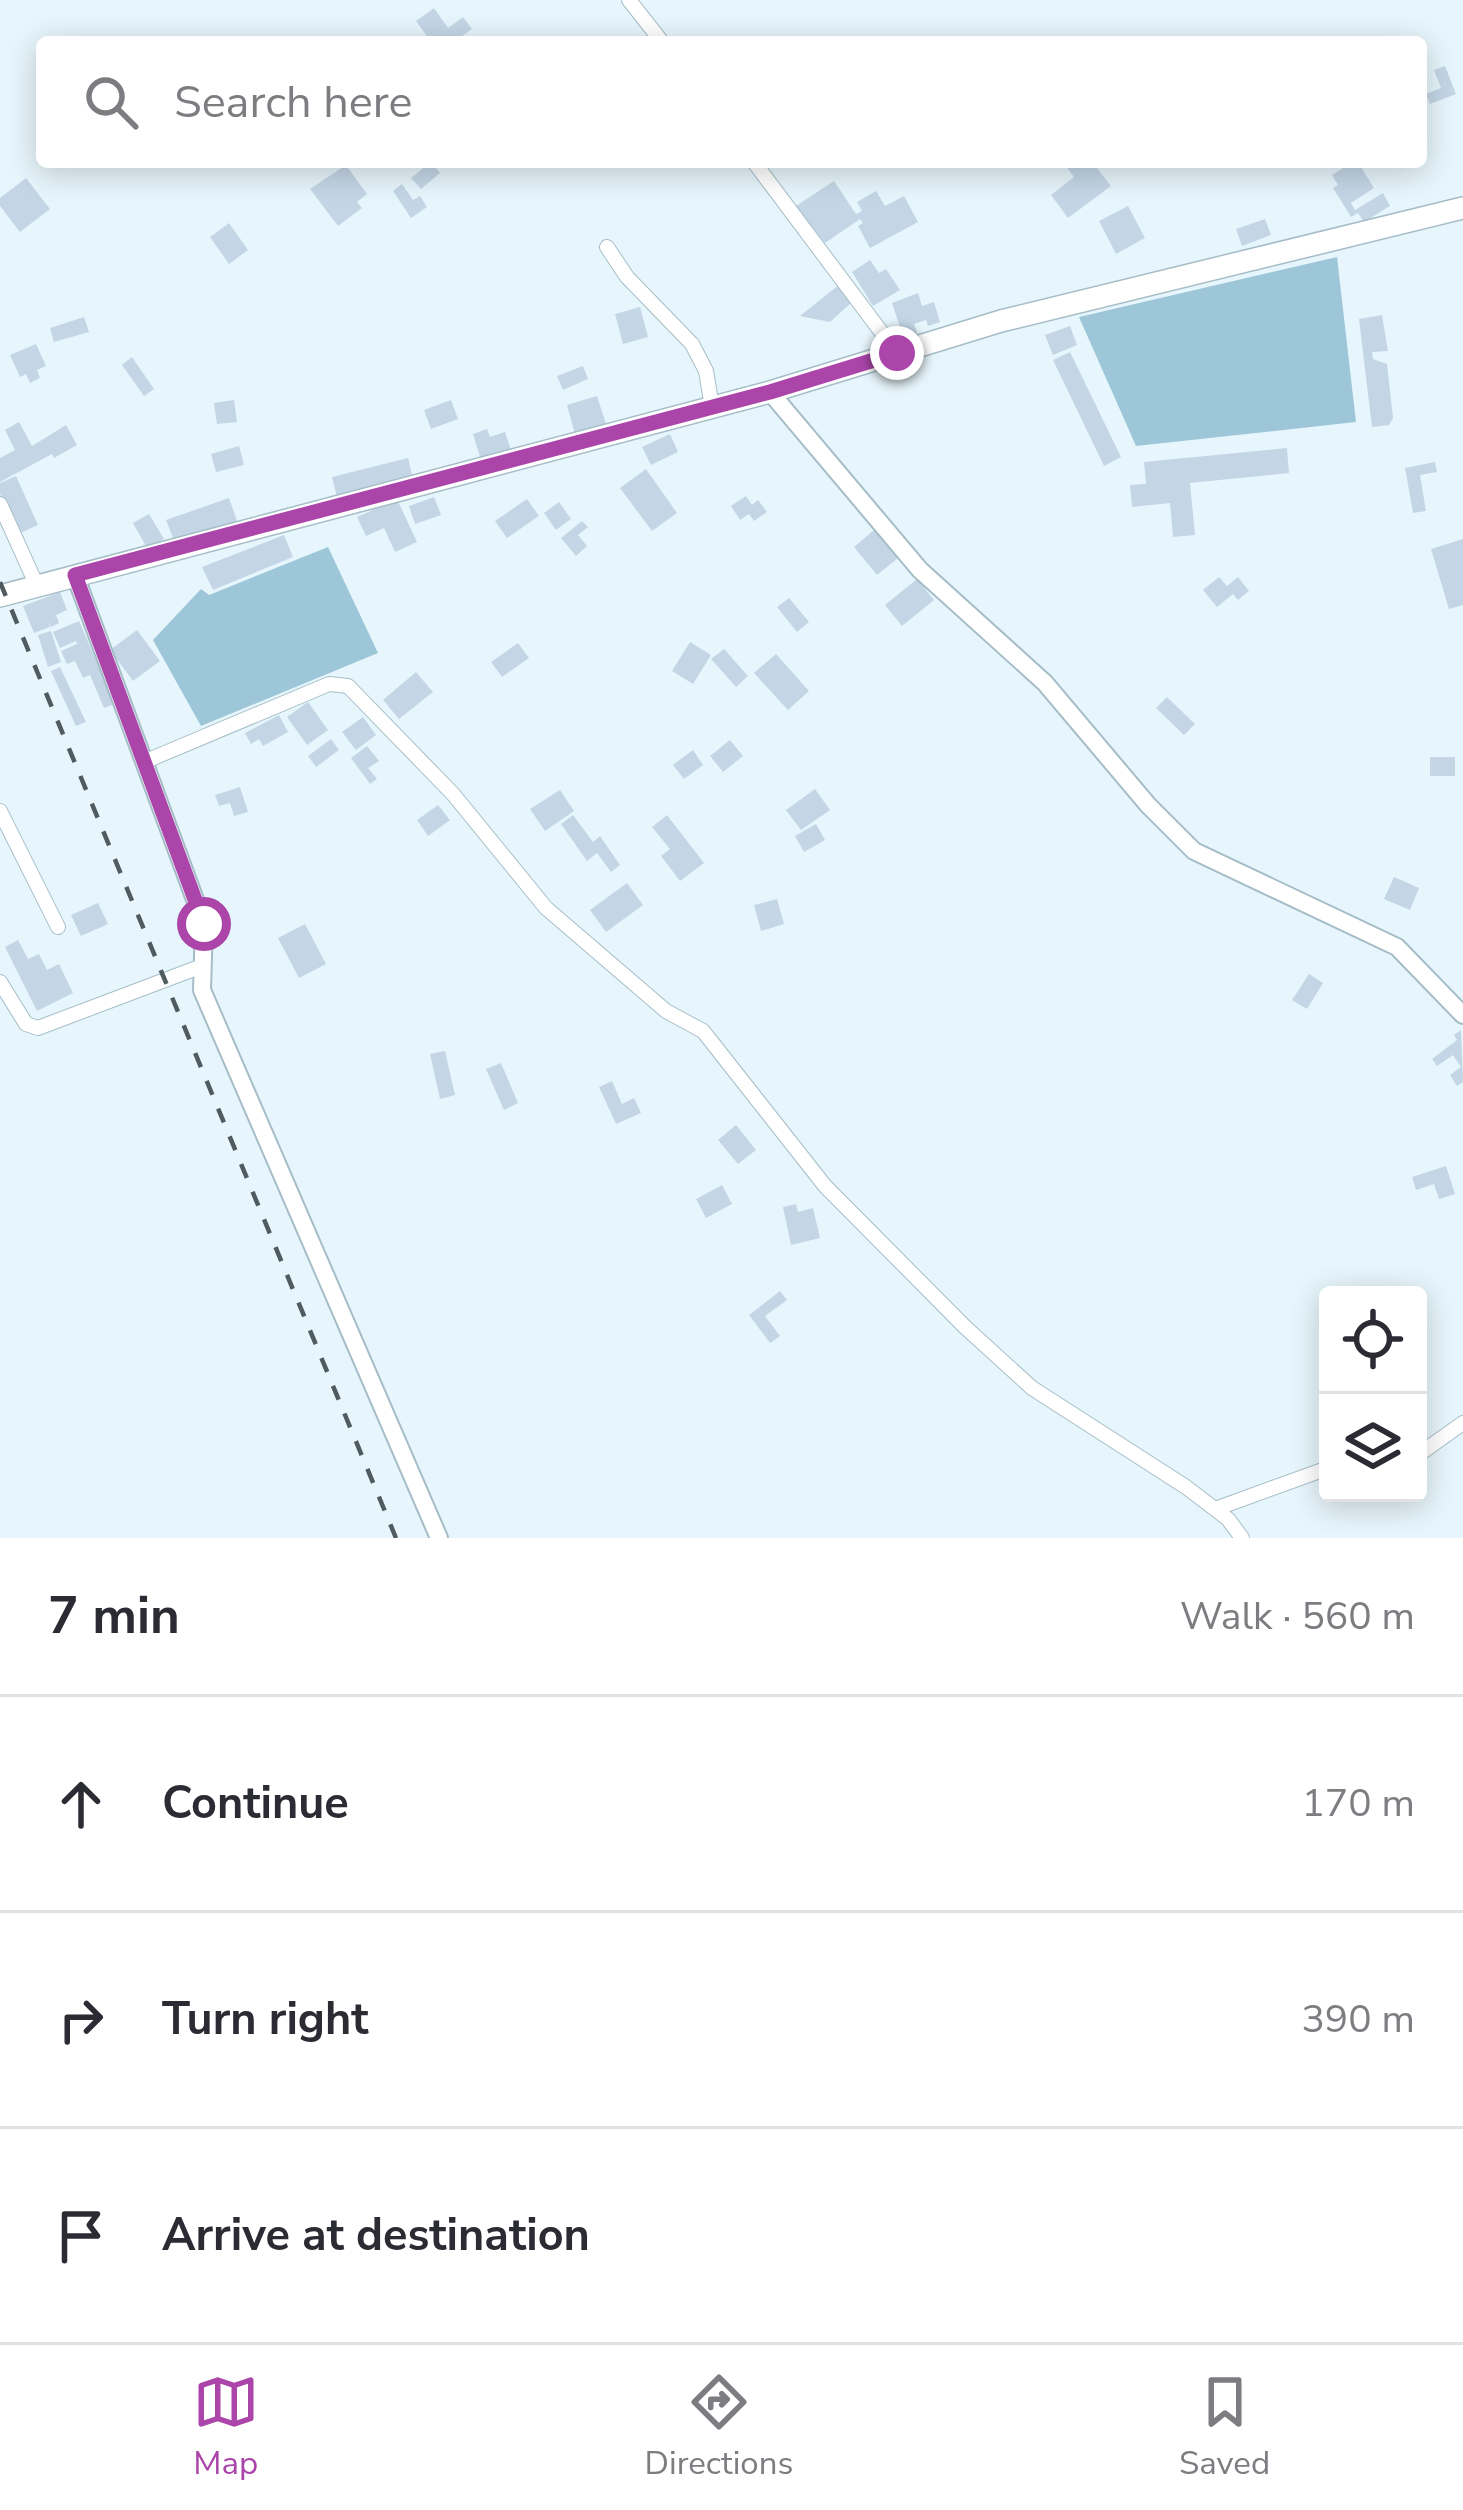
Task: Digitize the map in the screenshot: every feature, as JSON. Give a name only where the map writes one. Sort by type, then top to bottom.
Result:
[{"type":"main road","points":[[0,596],[770,392],[1001,321],[1463,208]]},
{"type":"street","points":[[629,0],[657,36]]},
{"type":"street","points":[[758,168],[897,353]]},
{"type":"street","points":[[607,247],[649,302],[692,344],[706,371],[712,407]]},
{"type":"street","points":[[770,392],[920,570],[1045,683],[1148,805],[1194,851],[1397,946],[1463,1015]]},
{"type":"street","points":[[0,504],[37,586]]},
{"type":"street","points":[[75,575],[204,924],[202,990],[439,1538]]},
{"type":"street","points":[[146,760],[329,684],[348,686],[453,794],[546,908],[665,1011],[703,1031],[824,1186],[965,1328],[1032,1388],[1215,1509],[1242,1538]]},
{"type":"street","points":[[0,811],[58,927]]},
{"type":"street","points":[[0,982],[26,1024],[38,1028],[202,966]]},
{"type":"street","points":[[1427,1449],[1463,1423]]},
{"type":"street","points":[[1215,1509],[1319,1471]]},
{"type":"shaded area","points":[[1337,257],[1356,422],[1136,446],[1079,317]]},
{"type":"shaded area","points":[[328,547],[378,653],[201,726],[153,640],[201,589],[209,595]]},
{"type":"building","points":[[434,8],[448,28],[463,17],[472,29],[462,36],[427,36],[416,21]]},
{"type":"building","points":[[1445,66],[1456,94],[1430,104],[1427,94],[1441,88],[1434,70]]},
{"type":"building","points":[[348,168],[367,194],[357,202],[362,208],[338,226],[310,189]]},
{"type":"building","points":[[424,168],[440,173],[421,189],[411,178]]},
{"type":"building","points":[[1067,168],[1097,168],[1111,186],[1068,218],[1051,195],[1074,177]]},
{"type":"building","points":[[1343,168],[1362,168],[1374,188],[1351,203],[1355,210],[1383,193],[1390,206],[1364,222],[1358,213],[1351,217],[1333,188],[1338,185],[1332,175]]},
{"type":"building","points":[[26,178],[50,209],[20,232],[0,206],[0,198]]},
{"type":"building","points":[[834,181],[856,214],[862,211],[857,202],[876,191],[885,206],[904,196],[918,222],[870,248],[858,226],[863,223],[860,219],[825,243],[796,206]]},
{"type":"building","points":[[402,184],[413,200],[420,196],[427,207],[411,218],[393,191]]},
{"type":"building","points":[[1128,206],[1145,238],[1116,254],[1099,221]]},
{"type":"building","points":[[1265,219],[1271,235],[1242,246],[1236,229]]},
{"type":"building","points":[[229,223],[248,250],[229,264],[210,237]]},
{"type":"building","points":[[870,260],[879,273],[886,269],[900,290],[873,306],[852,272]]},
{"type":"building","points":[[840,284],[853,301],[830,322],[800,316]]},
{"type":"building","points":[[918,293],[922,306],[934,302],[940,322],[914,324],[920,341],[906,345],[892,303]]},
{"type":"building","points":[[640,307],[648,337],[623,344],[615,314]]},
{"type":"building","points":[[1382,315],[1388,351],[1372,352],[1373,359],[1387,364],[1393,418],[1389,425],[1372,427],[1359,319]]},
{"type":"building","points":[[84,317],[89,332],[54,342],[50,328]]},
{"type":"building","points":[[1070,326],[1077,345],[1053,355],[1045,335]]},
{"type":"building","points":[[36,344],[46,366],[37,370],[40,378],[30,383],[26,374],[20,377],[10,355]]},
{"type":"building","points":[[1070,352],[1121,457],[1104,466],[1053,360]]},
{"type":"building","points":[[132,357],[154,389],[144,396],[122,365]]},
{"type":"building","points":[[583,366],[588,379],[563,390],[557,376]]},
{"type":"building","points":[[597,396],[606,424],[575,434],[567,405]]},
{"type":"building","points":[[234,400],[237,422],[217,424],[214,403]]},
{"type":"building","points":[[451,400],[458,419],[431,429],[424,410]]},
{"type":"building","points":[[19,422],[32,446],[66,425],[77,445],[0,482],[0,458],[15,450],[5,430]]},
{"type":"building","points":[[487,429],[490,437],[505,432],[511,450],[481,460],[473,434]]},
{"type":"building","points":[[670,434],[678,452],[651,465],[642,447]]},
{"type":"building","points":[[239,446],[244,465],[216,472],[211,454]]},
{"type":"building","points":[[1287,448],[1289,473],[1190,483],[1195,535],[1173,537],[1170,503],[1132,507],[1130,485],[1146,484],[1144,462]]},
{"type":"building","points":[[408,458],[413,479],[337,497],[332,477]]},
{"type":"building","points":[[1435,462],[1437,472],[1420,475],[1426,511],[1413,513],[1405,468]]},
{"type":"building","points":[[646,469],[677,513],[652,531],[620,488]]},
{"type":"building","points":[[16,476],[38,525],[18,534],[0,494],[0,483]]},
{"type":"building","points":[[746,496],[752,505],[758,500],[767,512],[754,521],[749,514],[740,520],[731,506]]},
{"type":"building","points":[[434,497],[441,515],[415,524],[409,506]]},
{"type":"building","points":[[229,498],[237,521],[175,543],[166,520]]},
{"type":"building","points":[[397,499],[417,542],[395,552],[384,528],[366,536],[357,517]]},
{"type":"building","points":[[527,499],[539,516],[507,538],[495,521]]},
{"type":"building","points":[[559,502],[571,519],[556,530],[544,513]]},
{"type":"building","points":[[149,514],[164,539],[147,548],[133,523]]},
{"type":"building","points":[[582,521],[588,527],[578,535],[587,546],[576,556],[561,538]]},
{"type":"building","points":[[874,530],[898,558],[877,575],[854,547]]},
{"type":"building","points":[[284,535],[293,557],[213,590],[202,567]]},
{"type":"building","points":[[1463,539],[1463,605],[1449,609],[1431,549]]},
{"type":"building","points":[[1219,577],[1227,586],[1238,577],[1249,591],[1238,600],[1233,594],[1217,607],[1203,590]]},
{"type":"building","points":[[917,579],[934,600],[902,626],[885,605]]},
{"type":"building","points":[[60,592],[67,610],[56,615],[59,623],[51,627],[48,621],[50,627],[34,633],[23,606]]},
{"type":"building","points":[[789,598],[809,622],[797,632],[777,607]]},
{"type":"building","points":[[79,621],[115,704],[104,708],[90,675],[83,678],[75,661],[67,664],[61,651],[76,641],[60,648],[53,632]]},
{"type":"building","points":[[137,630],[160,661],[133,681],[110,650]]},
{"type":"building","points":[[51,631],[61,662],[48,667],[38,635]]},
{"type":"building","points":[[690,642],[711,655],[693,684],[672,671]]},
{"type":"building","points":[[518,643],[529,658],[502,677],[491,662]]},
{"type":"building","points":[[724,649],[748,676],[736,687],[711,659]]},
{"type":"building","points":[[776,654],[809,691],[788,710],[754,673]]},
{"type":"building","points":[[60,667],[86,722],[76,726],[51,671]]},
{"type":"building","points":[[416,672],[433,692],[399,719],[383,700]]},
{"type":"building","points":[[1167,697],[1195,724],[1184,735],[1156,708]]},
{"type":"building","points":[[308,702],[328,730],[307,745],[287,717]]},
{"type":"building","points":[[279,715],[288,732],[263,746],[259,739],[251,744],[245,733]]},
{"type":"building","points":[[363,717],[376,735],[356,750],[342,732]]},
{"type":"building","points":[[331,739],[339,750],[316,767],[308,756]]},
{"type":"building","points":[[730,740],[743,756],[723,772],[710,756]]},
{"type":"building","points":[[367,746],[379,761],[368,768],[377,779],[370,784],[351,758]]},
{"type":"building","points":[[693,750],[703,765],[684,779],[673,765]]},
{"type":"building","points":[[1430,757],[1455,757],[1455,776],[1430,776]]},
{"type":"building","points":[[240,787],[248,812],[234,816],[230,803],[219,806],[215,795]]},
{"type":"building","points":[[815,789],[830,810],[801,830],[786,810]]},
{"type":"building","points":[[560,790],[574,811],[545,831],[530,809]]},
{"type":"building","points":[[438,805],[450,820],[428,836],[417,820]]},
{"type":"building","points":[[573,815],[593,842],[600,836],[620,865],[611,872],[597,853],[587,861],[561,824]]},
{"type":"building","points":[[667,815],[704,863],[680,881],[661,856],[670,849],[652,827]]},
{"type":"building","points":[[816,824],[825,840],[804,852],[795,836]]},
{"type":"building","points":[[1394,877],[1419,888],[1410,910],[1384,899]]},
{"type":"building","points":[[627,883],[643,905],[606,932],[590,910]]},
{"type":"building","points":[[777,899],[784,924],[761,931],[754,905]]},
{"type":"building","points":[[98,903],[108,924],[81,936],[71,915]]},
{"type":"building","points":[[305,924],[326,964],[299,978],[278,938]]},
{"type":"building","points":[[18,940],[28,959],[39,954],[47,970],[59,964],[73,993],[37,1011],[5,947]]},
{"type":"building","points":[[1309,974],[1323,983],[1307,1009],[1292,1000]]},
{"type":"building","points":[[1461,1030],[1463,1082],[1457,1086],[1450,1075],[1461,1067],[1453,1055],[1437,1066],[1432,1059],[1457,1040],[1454,1035]]},
{"type":"building","points":[[445,1051],[455,1095],[440,1099],[430,1054]]},
{"type":"building","points":[[501,1063],[518,1103],[504,1110],[486,1069]]},
{"type":"building","points":[[612,1081],[622,1104],[634,1098],[641,1113],[616,1124],[599,1087]]},
{"type":"building","points":[[736,1125],[756,1150],[738,1164],[718,1140]]},
{"type":"building","points":[[1446,1166],[1455,1194],[1439,1199],[1434,1184],[1416,1190],[1412,1177]]},
{"type":"building","points":[[722,1185],[732,1204],[706,1218],[696,1199]]},
{"type":"building","points":[[796,1204],[798,1212],[813,1208],[820,1238],[791,1245],[783,1207]]},
{"type":"building","points":[[780,1291],[787,1300],[765,1316],[780,1336],[770,1343],[749,1315]]},
{"type":"railway","points":[[0,582],[396,1538]]},
{"type":"route","points":[[204,924],[75,575],[770,392],[897,353]]}]
